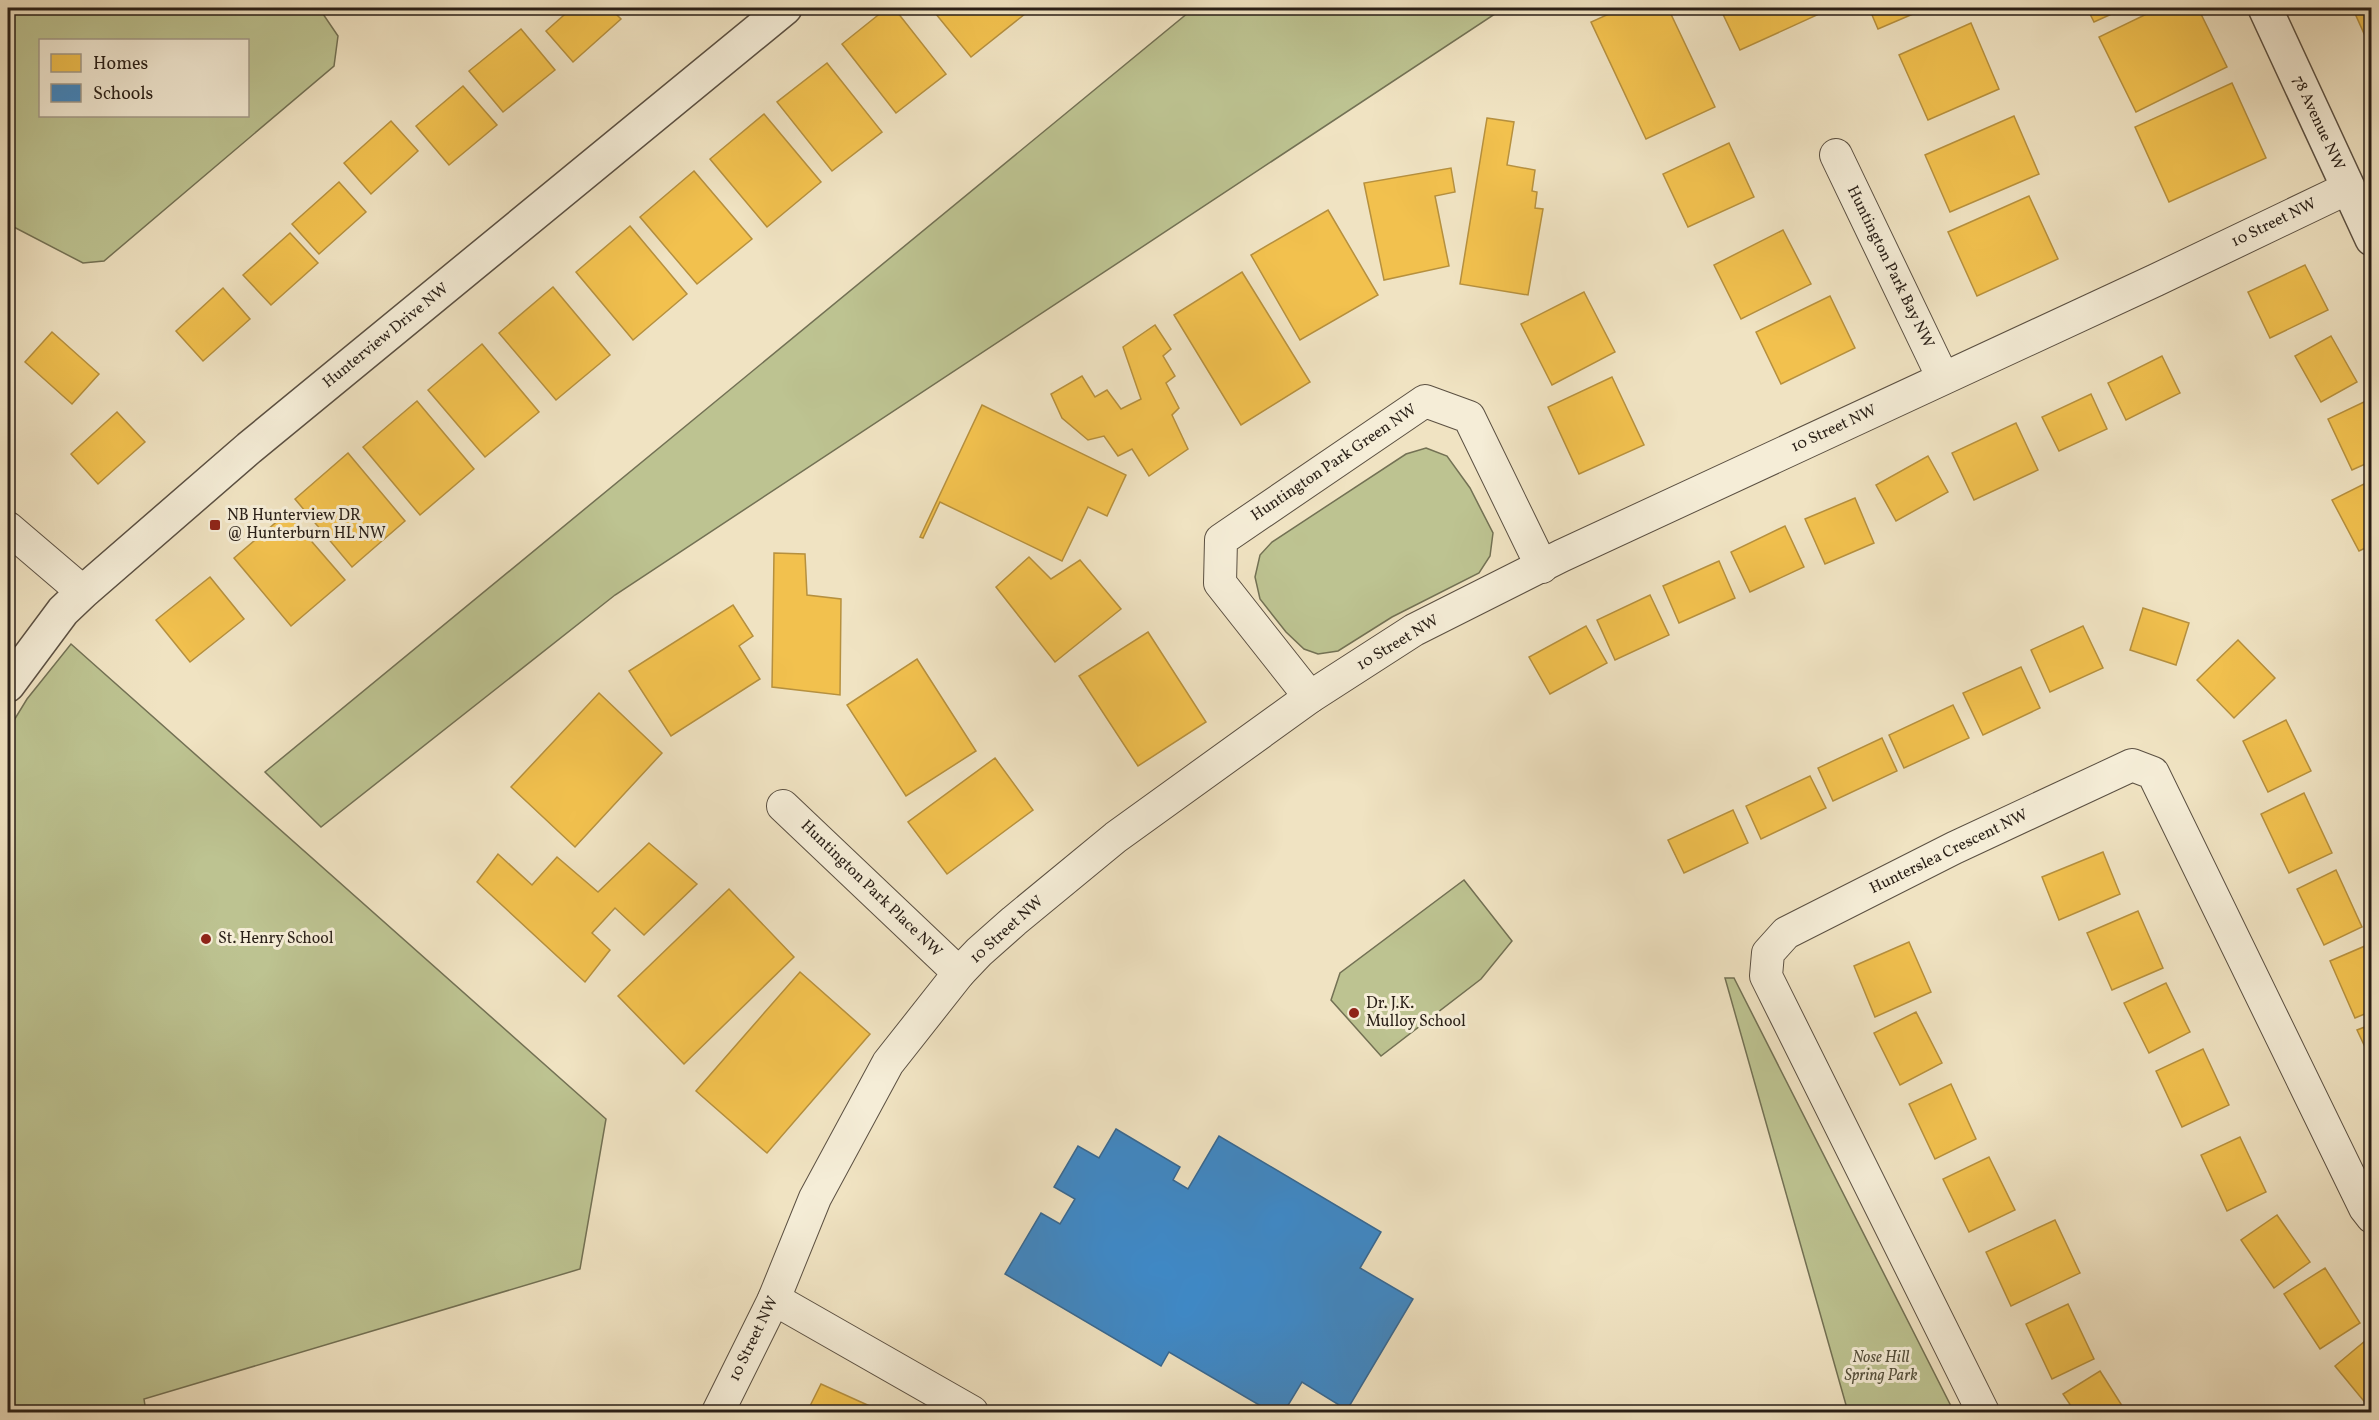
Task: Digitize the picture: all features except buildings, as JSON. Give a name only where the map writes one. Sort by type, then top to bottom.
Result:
[{"type":"street","name":"Hunterview Drive NW","points":[[8,685],[63,611],[83,592],[249,448],[785,8]]},
{"type":"street","name":"78 Avenue NW","points":[[2265,8],[2372,239]]},
{"type":"street","name":"Huntington Park Bay NW","points":[[1836,155],[1943,378]]},
{"type":"street","name":"10 Street NW","points":[[718,1413],[774,1299],[815,1198],[888,1063],[959,973],[1014,921],[1116,837],[1310,697],[1414,630],[1542,567],[2348,188]]},
{"type":"street","name":"Huntington Park Green NW","points":[[1310,697],[1220,583],[1221,540],[1425,401],[1469,417],[1542,567]]},
{"type":"street","points":[[8,528],[83,592]]},
{"type":"street","name":"Hunterslea Crescent NW","points":[[1983,1413],[1766,976],[1768,953],[1785,933],[1954,848],[2132,765],[2153,773],[2365,1208],[2372,1217]]},
{"type":"street","name":"Huntington Park Place NW","points":[[783,806],[959,973]]},
{"type":"street","points":[[774,1299],[972,1413]]},
{"type":"green space","points":[[8,8],[319,8],[338,36],[334,66],[104,261],[83,263],[8,224]]},
{"type":"green space","points":[[1194,8],[1504,8],[615,595],[321,827],[265,772]]},
{"type":"green space","points":[[1426,448],[1447,456],[1470,488],[1493,533],[1490,556],[1479,573],[1392,617],[1338,651],[1318,654],[1304,649],[1286,632],[1260,599],[1255,577],[1260,555],[1272,542],[1406,454]]},
{"type":"green space","name":"St. Henry School","points":[[71,644],[606,1119],[580,1269],[144,1399],[146,1412],[8,1412],[8,730],[27,699]]},
{"type":"green space","points":[[1464,880],[1512,941],[1481,979],[1381,1056],[1331,1000],[1340,973]]},
{"type":"green space","name":"Nose Hill Spring Park","points":[[1725,978],[1734,978],[1954,1412],[1848,1412]]},
{"type":"place","name":"NB Hunterview DR @ Hunterburn HL NW","points":[[215,525]]},
{"type":"place","name":"St. Henry School","points":[[206,939]]},
{"type":"place","name":"Dr. J.K. Mulloy School","points":[[1354,1013]]}]
